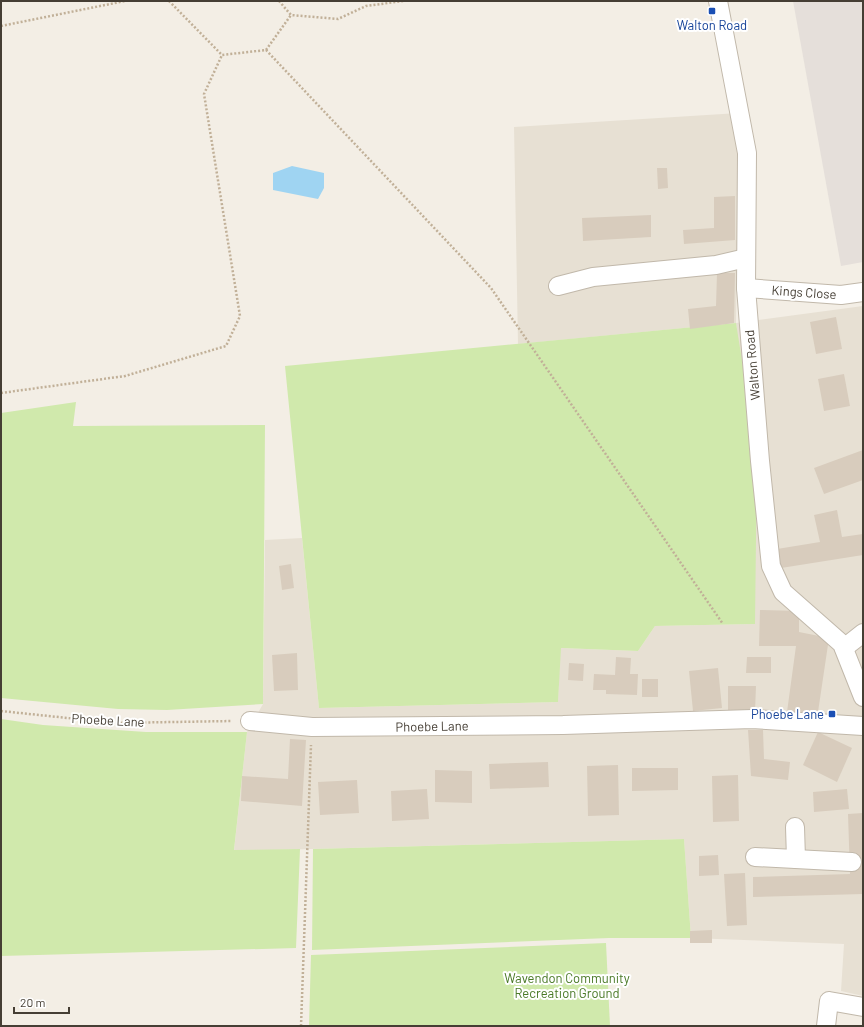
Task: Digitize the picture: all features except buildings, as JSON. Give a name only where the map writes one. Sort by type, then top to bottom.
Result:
[{"type":"street","name":"Walton Road","points":[[718,1],[747,153],[746,288],[760,462],[771,566],[783,592],[842,644],[863,697]]},
{"type":"street","points":[[558,286],[593,277],[716,265],[746,258]]},
{"type":"street","name":"Kings Close","points":[[746,288],[841,295],[863,292]]},
{"type":"street","points":[[844,648],[863,633]]},
{"type":"street","name":"Phoebe Lane","points":[[250,721],[312,727],[752,720],[863,726]]},
{"type":"street","points":[[795,827],[796,859]]},
{"type":"street","points":[[755,857],[852,862]]},
{"type":"street","points":[[826,1026],[829,1001],[863,1007]]},
{"type":"path","points":[[1,26],[125,1]]},
{"type":"path","points":[[169,1],[222,54]]},
{"type":"path","points":[[279,1],[291,15],[338,19],[366,6],[403,1]]},
{"type":"path","points":[[222,54],[266,50],[291,15]]},
{"type":"path","points":[[266,50],[491,288],[723,624]]},
{"type":"path","points":[[1,392],[125,376],[226,346],[240,316],[204,94],[222,54]]},
{"type":"path","name":"Phoebe Lane","points":[[1,711],[115,724],[250,721]]},
{"type":"path","points":[[301,1026],[312,727]]},
{"type":"shaded area","points":[[793,1],[863,1],[863,262],[841,266]]},
{"type":"shaded area","points":[[739,113],[736,323],[518,344],[514,127]]},
{"type":"shaded area","points":[[863,306],[863,996],[841,991],[844,944],[691,938],[684,839],[234,851],[247,732],[263,704],[265,540],[302,538],[319,708],[558,702],[560,648],[638,651],[655,626],[755,624],[736,323]]},
{"type":"green space","points":[[736,323],[757,454],[755,624],[655,626],[638,651],[561,648],[558,702],[319,708],[285,366]]},
{"type":"green space","points":[[76,402],[73,426],[265,425],[263,704],[167,710],[118,709],[1,698],[1,413]]},
{"type":"green space","points":[[1,719],[43,725],[146,732],[247,732],[234,850],[300,849],[296,948],[1,956]]},
{"type":"green space","points":[[684,839],[691,938],[609,938],[312,950],[313,849]]},
{"type":"green space","name":"Wavendon Community Recreation Ground","points":[[606,943],[610,1026],[309,1026],[311,955]]},
{"type":"water","points":[[292,166],[324,173],[324,188],[318,199],[273,190],[273,173]]},
{"type":"place","name":"Walton Road","points":[[712,11]]},
{"type":"place","name":"Phoebe Lane","points":[[832,714]]}]
